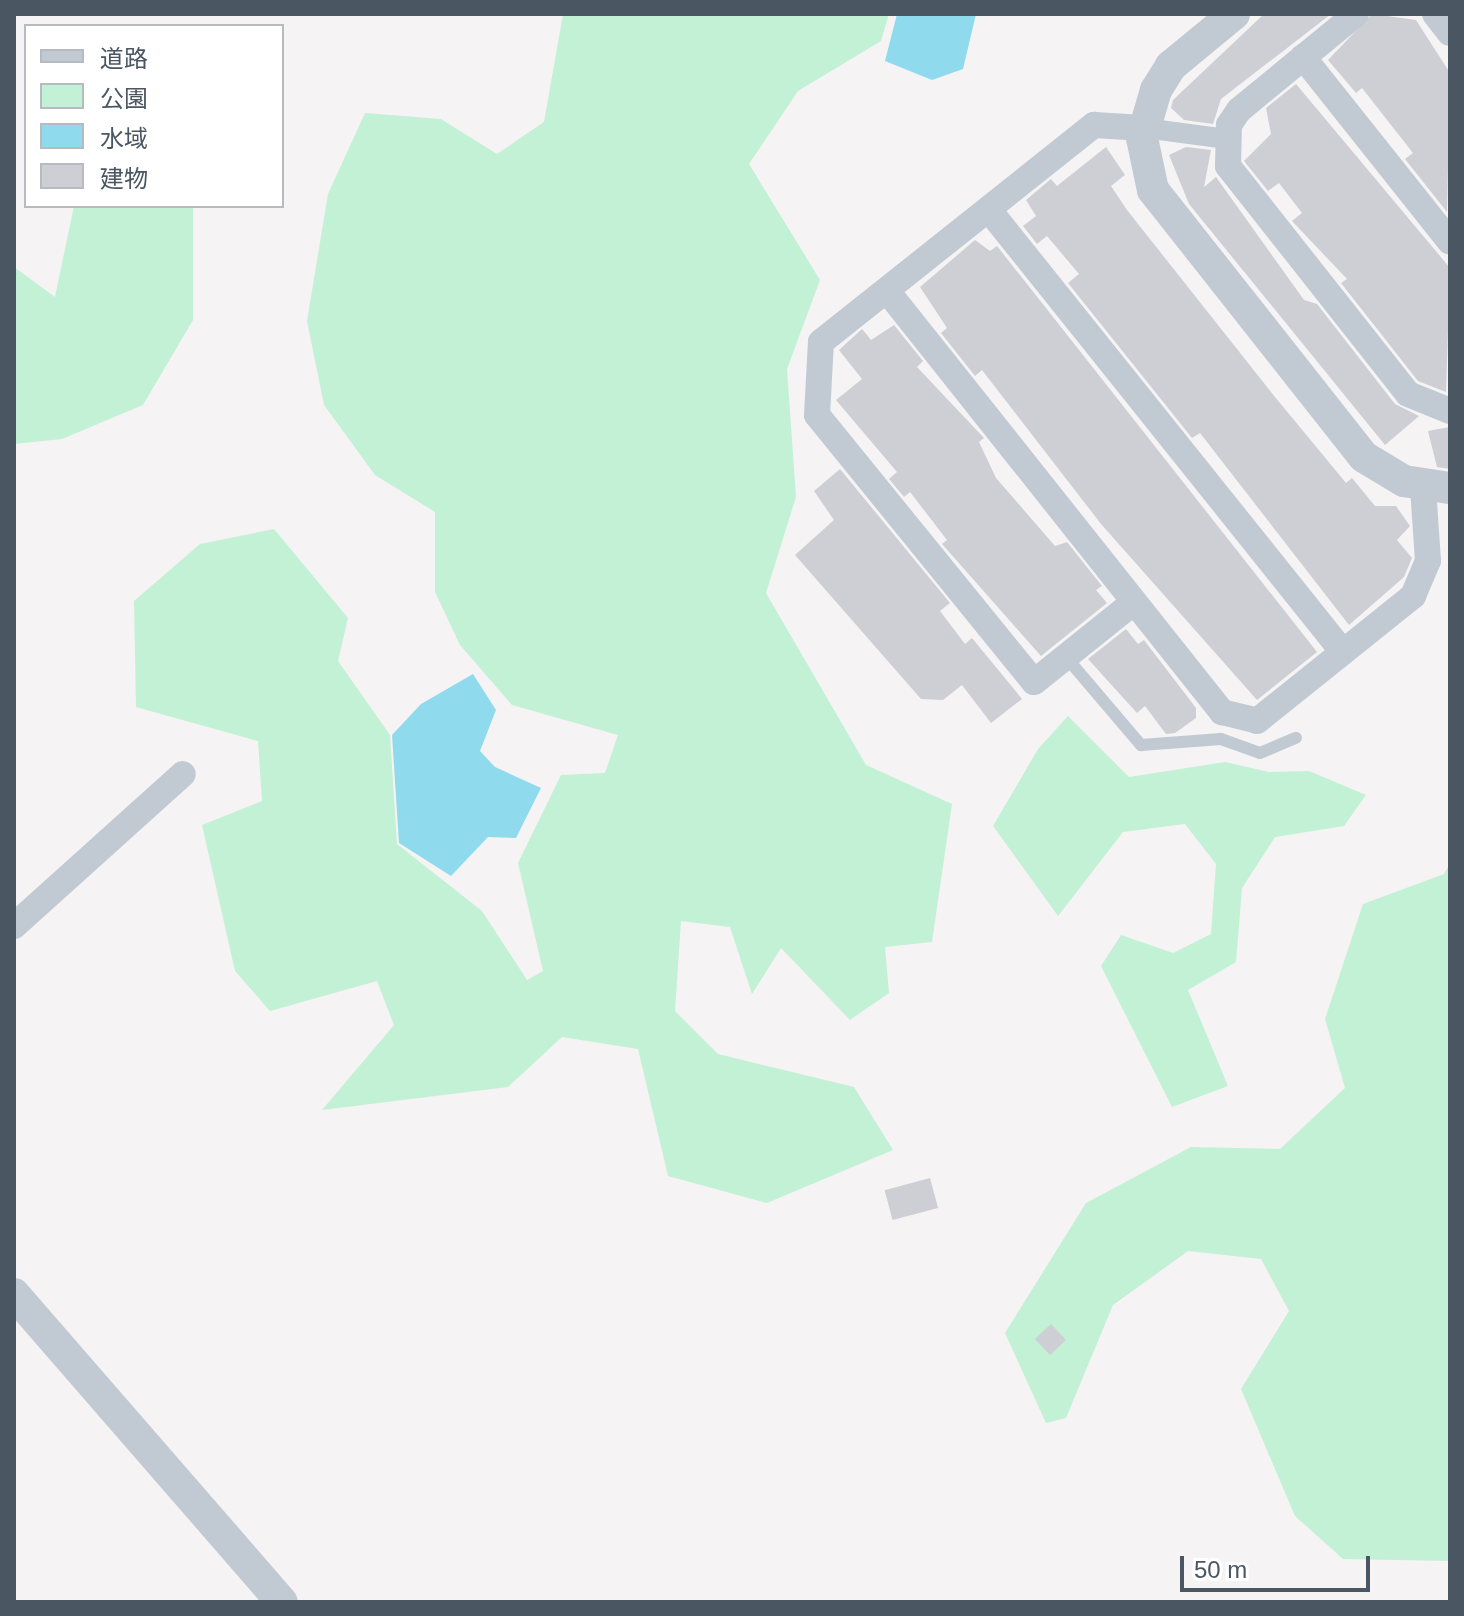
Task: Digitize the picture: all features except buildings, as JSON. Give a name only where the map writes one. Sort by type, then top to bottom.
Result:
[{"type":"street","points":[[888,292],[1222,712],[1257,721],[1343,652],[1425,581],[1436,487],[1364,457],[1169,215],[1145,162],[1144,128],[1171,66],[1234,14]]},
{"type":"street","points":[[1356,14],[1239,110],[1227,139],[1228,166],[1238,183],[1396,381],[1420,404],[1450,411]]},
{"type":"street","points":[[1435,14],[1450,33]]},
{"type":"street","points":[[1303,57],[1450,242]]},
{"type":"street","points":[[1134,602],[1034,682],[817,415],[821,342],[888,292],[1094,125],[1227,139]]},
{"type":"street","points":[[989,210],[1343,652]]},
{"type":"street","points":[[14,926],[183,774]]},
{"type":"street","points":[[14,1294],[282,1602]]},
{"type":"lane","points":[[1066,657],[1141,745],[1221,739],[1260,753],[1296,738]]},
{"type":"green space","points":[[563,14],[889,14],[881,41],[798,91],[749,164],[820,280],[787,369],[796,497],[766,593],[866,765],[952,804],[932,942],[885,947],[889,993],[850,1020],[781,948],[752,994],[730,927],[681,921],[675,1011],[718,1054],[854,1087],[893,1150],[767,1203],[668,1176],[638,1049],[562,1037],[508,1087],[322,1110],[394,1025],[377,981],[270,1011],[235,971],[202,825],[262,801],[258,741],[136,707],[134,601],[200,544],[274,529],[348,618],[338,661],[390,735],[397,844],[482,911],[527,980],[543,971],[518,863],[561,775],[605,773],[618,735],[512,705],[460,645],[435,592],[435,512],[375,475],[324,405],[307,321],[328,194],[365,113],[441,119],[497,154],[544,122]]},
{"type":"green space","points":[[74,208],[193,208],[193,320],[143,405],[62,439],[14,444],[14,267],[55,297]]},
{"type":"green space","points":[[1068,716],[1129,777],[1225,762],[1269,772],[1309,771],[1366,795],[1344,826],[1275,837],[1242,888],[1236,962],[1188,990],[1228,1086],[1172,1107],[1101,966],[1121,935],[1173,953],[1211,934],[1216,864],[1185,824],[1123,832],[1058,916],[993,826],[1038,749]]},
{"type":"green space","points":[[1450,863],[1450,1561],[1343,1559],[1295,1516],[1241,1389],[1289,1311],[1261,1259],[1188,1251],[1113,1305],[1066,1418],[1046,1423],[1005,1333],[1086,1203],[1191,1147],[1280,1149],[1345,1088],[1325,1019],[1363,904],[1444,874]]},
{"type":"water","points":[[897,14],[976,14],[963,69],[932,80],[885,61]]},
{"type":"water","points":[[473,674],[496,710],[480,751],[495,767],[541,788],[516,838],[488,837],[451,876],[399,843],[392,735],[421,704]]}]
